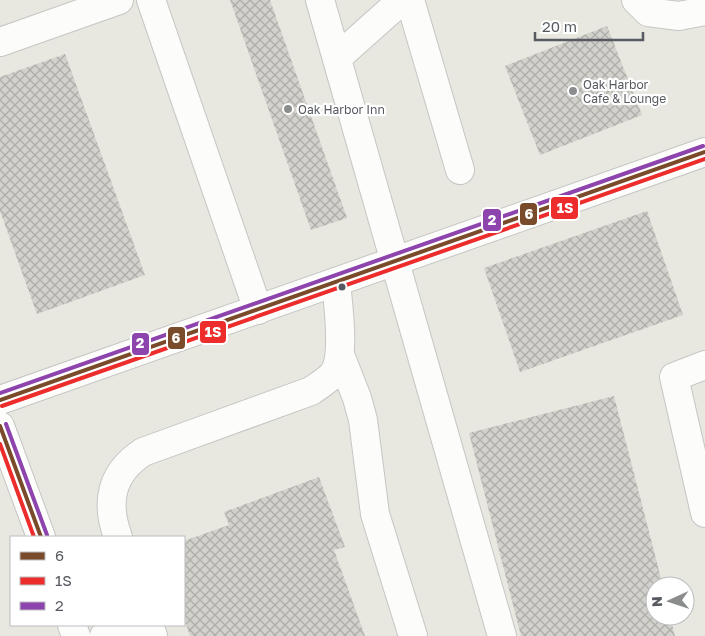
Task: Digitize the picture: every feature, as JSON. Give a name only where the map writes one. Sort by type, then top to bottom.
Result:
[{"type":"street","points":[[0,42],[119,0]]},
{"type":"street","points":[[151,0],[258,310]]},
{"type":"street","points":[[320,0],[502,636]]},
{"type":"street","points":[[336,58],[402,0]]},
{"type":"street","points":[[410,0],[460,170]]},
{"type":"street","points":[[636,0],[648,12],[679,16],[705,11]]},
{"type":"street","points":[[0,400],[705,152]]},
{"type":"street","points":[[118,536],[110,500],[118,478],[130,460],[143,452],[311,391],[332,375],[340,355],[336,282]]},
{"type":"street","points":[[340,355],[357,398],[363,420],[375,514],[413,636]]},
{"type":"street","points":[[705,365],[674,377],[705,513]]},
{"type":"street","points":[[0,426],[40,536]]},
{"type":"street","points":[[104,636],[129,626]]},
{"type":"building","name":"Oak Harbor Inn","points":[[230,0],[270,0],[347,218],[311,230]]},
{"type":"building","name":"Oak Harbor Cafe & Lounge","points":[[607,26],[642,115],[540,155],[505,66]]},
{"type":"building","points":[[65,54],[145,275],[37,314],[0,211],[0,77]]},
{"type":"building","points":[[647,211],[683,315],[520,372],[484,268]]},
{"type":"building","points":[[614,396],[660,576],[645,576],[645,626],[672,626],[675,636],[521,636],[469,433]]},
{"type":"building","points":[[319,477],[345,547],[334,550],[365,636],[190,636],[185,621],[185,541],[229,525],[224,512]]},
{"type":"transit line","name":"2","points":[[0,393],[703,146]]},
{"type":"transit line","name":"6","points":[[0,400],[705,152]]},
{"type":"transit line","name":"1S","points":[[2,406],[705,159]]},
{"type":"transit line","name":"2","points":[[6,424],[47,535]]},
{"type":"transit line","name":"6","points":[[0,426],[41,536]]},
{"type":"transit line","name":"1S","points":[[0,444],[34,536]]},
{"type":"place","name":"Oak Harbor Cafe & Lounge","points":[[573,91]]},
{"type":"place","name":"Oak Harbor Inn","points":[[288,109]]}]
